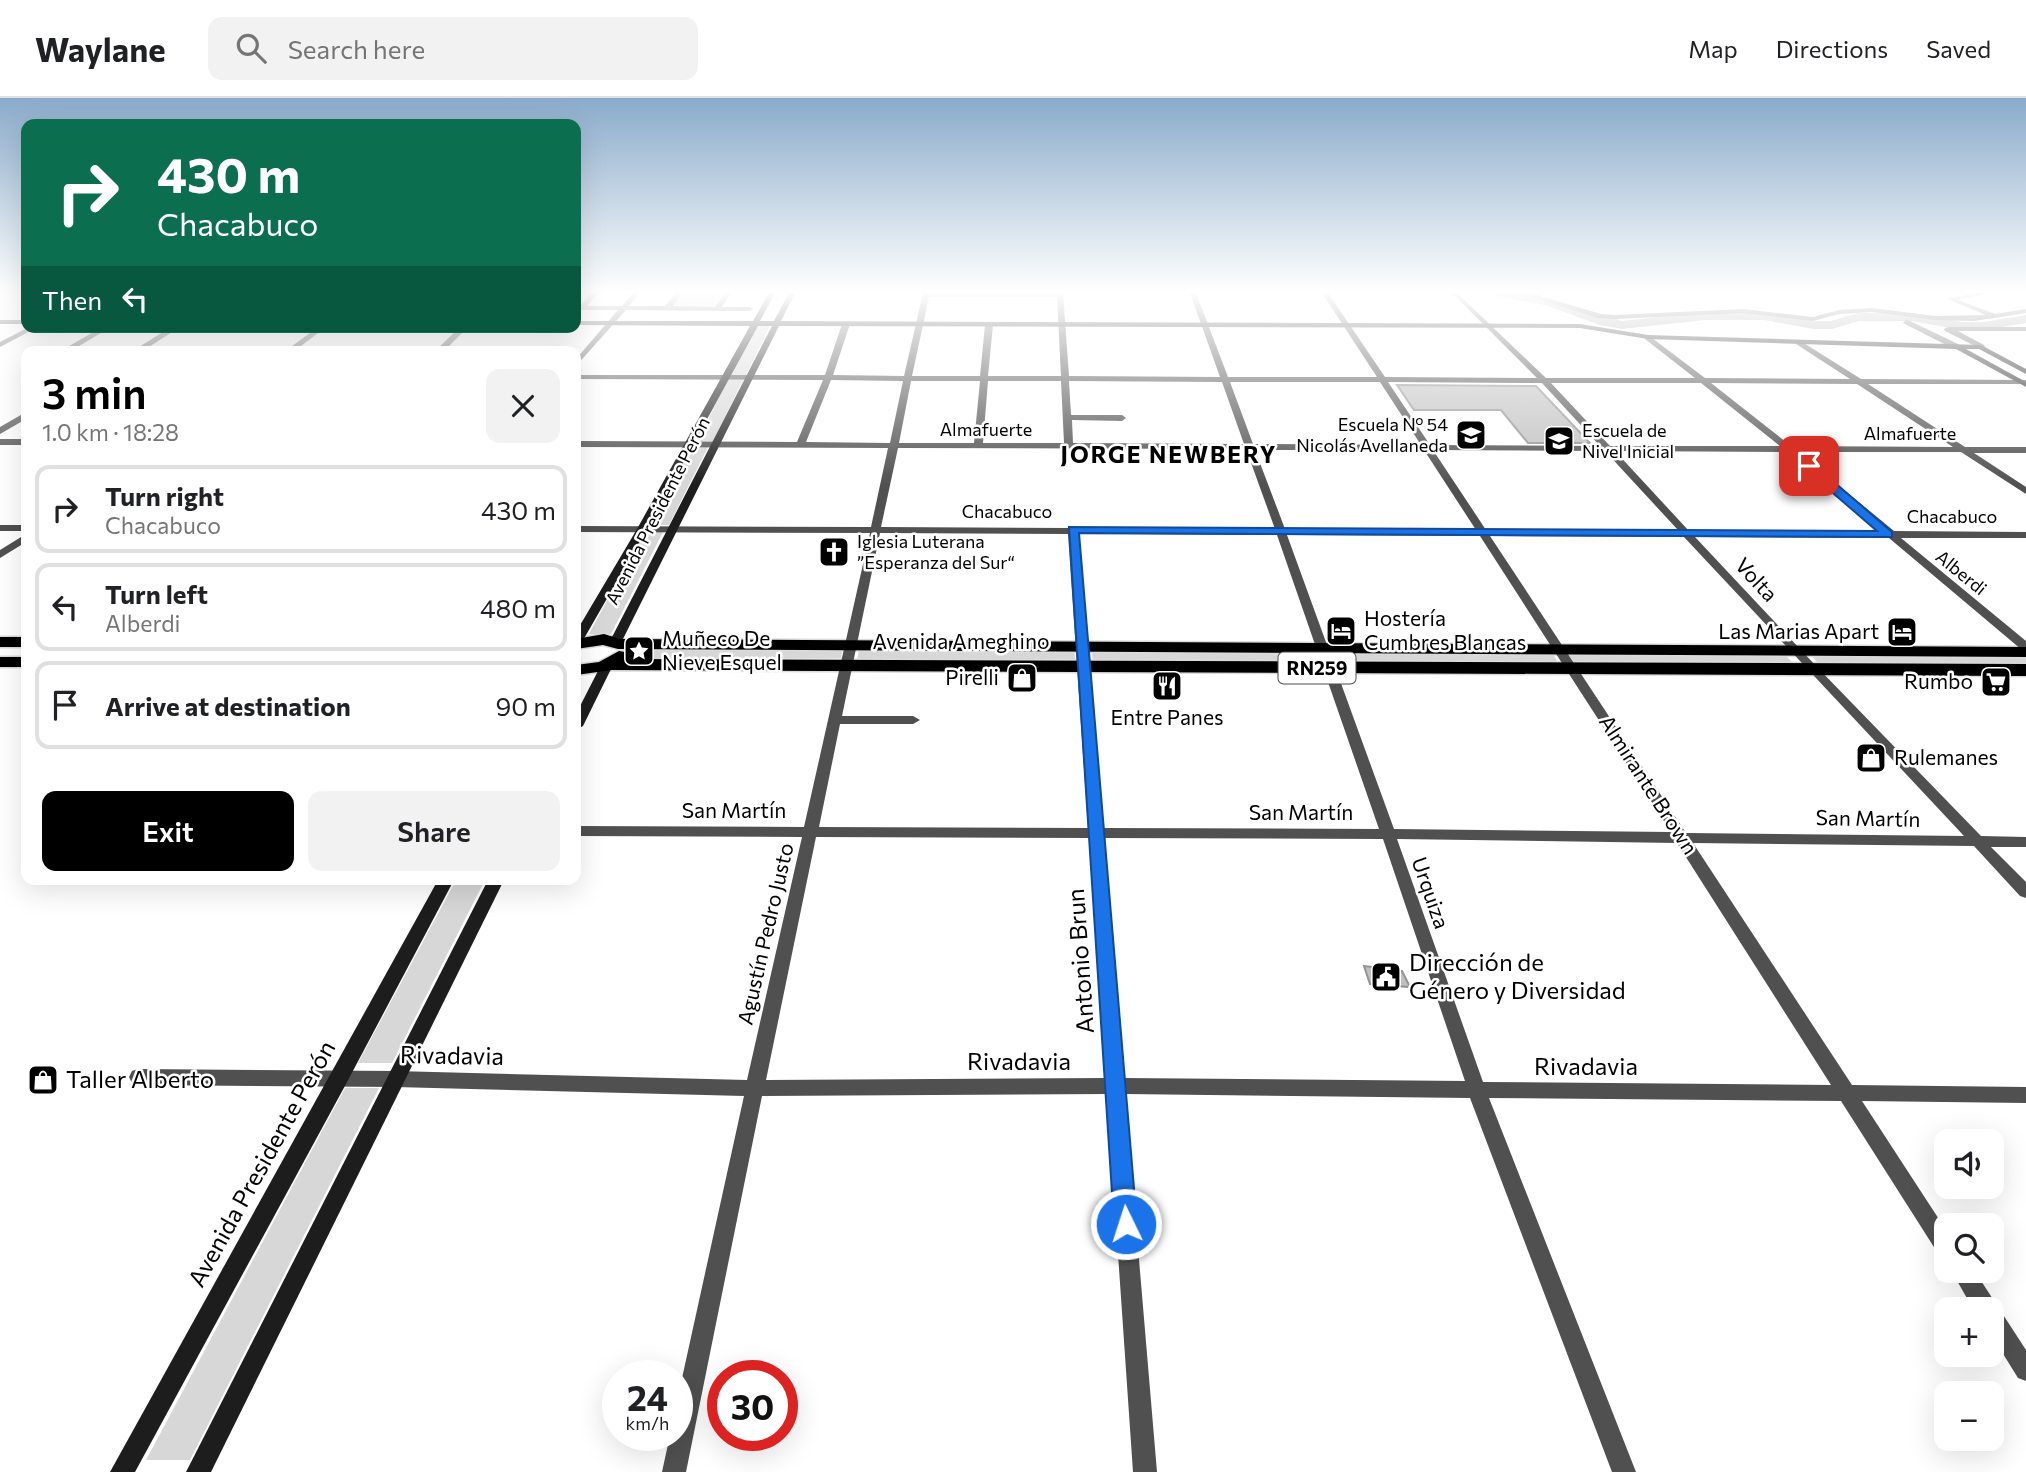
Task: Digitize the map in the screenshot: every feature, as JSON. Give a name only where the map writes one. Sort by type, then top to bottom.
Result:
[{"type":"highway","name":"RN259","points":[[581,642],[594,639],[617,643]]},
{"type":"highway","points":[[0,642],[21,642]]},
{"type":"highway","name":"Avenida Ameghino","points":[[617,643],[1083,665],[2026,670]]},
{"type":"highway","points":[[608,665],[620,653],[617,643]]},
{"type":"highway","name":"Avenida Ameghino","points":[[608,665],[1081,645],[2026,650]]},
{"type":"highway","points":[[0,662],[21,662]]},
{"type":"highway","name":"RN259","points":[[581,670],[595,670],[608,665]]},
{"type":"street","name":"Avenida Presidente Perón","points":[[581,630],[642,529],[737,357]]},
{"type":"street","name":"Avenida Presidente Perón","points":[[617,643],[760,357]]},
{"type":"street","points":[[800,445],[835,357]]},
{"type":"street","name":"Agustín Pedro Justo","points":[[674,1472],[753,1088],[913,357]]},
{"type":"street","points":[[978,446],[987,357]]},
{"type":"street","points":[[1064,357],[1069,446]]},
{"type":"street","name":"Urquiza","points":[[1217,357],[1324,648],[1477,1091],[1624,1472]]},
{"type":"street","name":"Almirante Brown","points":[[1368,357],[1573,669],[1934,1230]]},
{"type":"street","name":"Volta","points":[[1520,357],[1812,669],[2026,892]]},
{"type":"street","name":"Alberdi","points":[[1673,357],[1789,449],[2026,650]]},
{"type":"street","points":[[1822,357],[2026,491]]},
{"type":"street","points":[[1976,357],[2024,383]]},
{"type":"street","points":[[2000,357],[2026,372]]},
{"type":"street","points":[[581,377],[2024,383]]},
{"type":"street","points":[[1067,417],[1122,418]]},
{"type":"street","points":[[0,431],[21,418]]},
{"type":"street","points":[[0,442],[21,442]]},
{"type":"street","name":"Almafuerte","points":[[581,444],[2026,450]]},
{"type":"street","points":[[0,528],[21,528]]},
{"type":"street","name":"Chacabuco","points":[[581,529],[2026,535]]},
{"type":"street","name":"Antonio Brun","points":[[1073,530],[1145,1472]]},
{"type":"street","points":[[0,555],[21,540]]},
{"type":"street","points":[[581,716],[608,665]]},
{"type":"street","points":[[835,720],[913,720]]},
{"type":"street","name":"San Martín","points":[[581,831],[1387,834],[2026,842]]},
{"type":"street","name":"Avenida Presidente Perón","points":[[122,1472],[443,885]]},
{"type":"street","points":[[198,1472],[493,885]]},
{"type":"street","name":"Rivadavia","points":[[138,1077],[340,1078],[753,1088],[1115,1086],[2026,1095]]},
{"type":"street","points":[[2004,1336],[2026,1370]]},
{"type":"shaded area","points":[[740,357],[755,357],[746,375],[731,375]]},
{"type":"shaded area","points":[[728,380],[743,380],[713,441],[697,441]]},
{"type":"shaded area","points":[[691,447],[708,447],[669,525],[650,525]]},
{"type":"shaded area","points":[[644,532],[663,532],[611,634],[589,634]]},
{"type":"shaded area","points":[[843,648],[841,658],[624,658],[628,649]]},
{"type":"shaded area","points":[[859,650],[1074,650],[1075,659],[857,660]]},
{"type":"shaded area","points":[[1092,653],[1308,653],[1312,662],[1093,663]]},
{"type":"shaded area","points":[[1337,654],[1553,654],[1559,664],[1341,664]]},
{"type":"shaded area","points":[[1569,655],[1785,655],[1794,664],[1575,665]]},
{"type":"shaded area","points":[[1811,655],[2026,655],[2026,664],[1820,665]]},
{"type":"shaded area","points":[[453,885],[482,885],[392,1063],[358,1063]]},
{"type":"shaded area","points":[[345,1088],[379,1088],[190,1460],[146,1460]]},
{"type":"building","points":[[1397,385],[1536,386],[1590,443],[1528,443],[1501,410],[1414,410]]},
{"type":"building","name":"Dirección de Género y Diversidad","points":[[1364,966],[1402,971],[1410,987],[1370,984]]},
{"type":"place","name":"Escuela Nº 54 Nicolás Avellaneda","points":[[1471,435]]},
{"type":"place","name":"Escuela de Nivel Inicial","points":[[1559,441]]},
{"type":"place","name":"Iglesia Luterana ”Esperanza del Sur“","points":[[834,552]]},
{"type":"place","name":"Hostería Cumbres Blancas","points":[[1341,631]]},
{"type":"place","name":"Las Marias Apart","points":[[1902,632]]},
{"type":"place","name":"Muñeco De Nieve Esquel","points":[[639,651]]},
{"type":"place","name":"Pirelli","points":[[1022,678]]},
{"type":"place","name":"Rumbo","points":[[1996,682]]},
{"type":"place","name":"Entre Panes","points":[[1167,686]]},
{"type":"place","name":"Rulemanes","points":[[1871,758]]},
{"type":"place","name":"Dirección de Género y Diversidad","points":[[1386,977]]},
{"type":"place","name":"Taller Alberto","points":[[43,1080]]},
{"type":"district","name":"JORGE NEWBERY","points":[[1169,455]]},
{"type":"route","points":[[1126,1224],[1073,530],[1888,534],[1809,466]]}]
